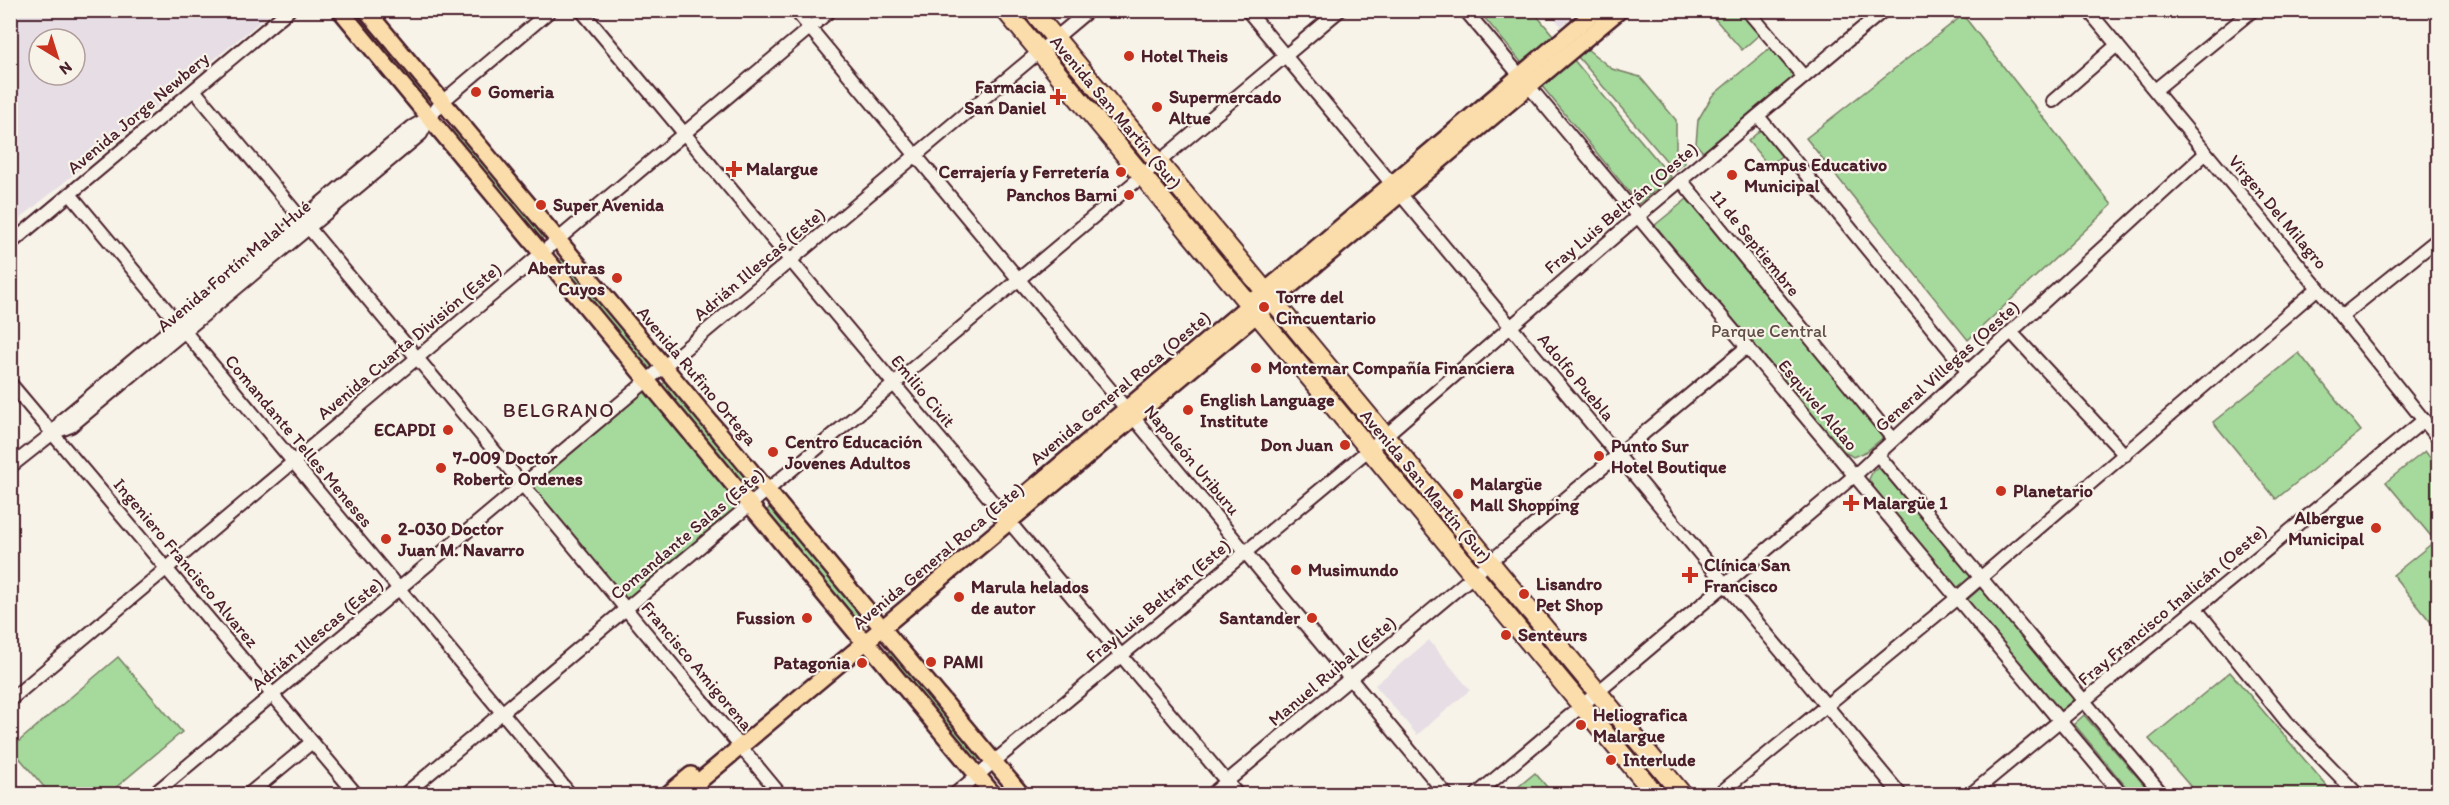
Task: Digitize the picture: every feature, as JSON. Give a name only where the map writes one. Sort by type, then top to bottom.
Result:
[{"type":"highway","name":"Avenida San Martín (Sur)","points":[[1005,10],[1656,795]]},
{"type":"highway","name":"Avenida San Martín (Sur)","points":[[1032,10],[1682,795]]},
{"type":"main road","points":[[340,10],[749,505],[993,795]]},
{"type":"main road","name":"Avenida Rufino Ortega","points":[[366,10],[1021,795]]},
{"type":"main road","name":"Avenida General Roca (Oeste)","points":[[1524,82],[1597,10]]},
{"type":"main road","name":"Avenida General Roca (Oeste)","points":[[1129,413],[1524,82],[1620,10]]},
{"type":"main road","name":"Avenida General Roca (Este)","points":[[684,795],[737,743],[1129,413]]},
{"type":"main road","points":[[668,795],[737,743]]},
{"type":"street","name":"Avenida Jorge Newbery","points":[[10,244],[289,10]]},
{"type":"street","name":"Avenida Fortín Malal Hué","points":[[10,467],[53,433],[71,426],[180,327],[305,223],[421,134],[430,117],[442,102],[551,10]]},
{"type":"street","name":"Emilio Civit","points":[[581,10],[1236,795]]},
{"type":"street","name":"Napoleón Uriburu","points":[[795,10],[1446,795]]},
{"type":"street","name":"Avenida Cuarta División (Este)","points":[[10,700],[831,10]]},
{"type":"street","name":"Adrián Illescas (Este)","points":[[154,795],[1089,10]]},
{"type":"street","name":"Adolfo Puebla","points":[[1247,10],[1900,795]]},
{"type":"street","name":"Comandante Salas (Este)","points":[[405,795],[1340,10]]},
{"type":"street","name":"Esquivel Aldao","points":[[1464,10],[2121,795]]},
{"type":"street","points":[[1748,10],[1804,77]]},
{"type":"street","name":"Fray Luis Beltrán (Oeste)","points":[[1385,436],[1637,217],[1884,10]]},
{"type":"street","name":"Virgen Del Milagro","points":[[2088,10],[2439,438]]},
{"type":"street","points":[[2155,90],[2253,10]]},
{"type":"street","points":[[2053,102],[2116,45]]},
{"type":"street","name":"Francisco Amigorena","points":[[194,90],[780,795]]},
{"type":"street","points":[[1758,116],[1968,372]]},
{"type":"street","name":"General Villegas (Oeste)","points":[[1477,795],[1854,476],[2206,153]]},
{"type":"street","name":"11 de Septiembre","points":[[1681,180],[1893,439]]},
{"type":"street","name":"Comandante Telles Meneses","points":[[70,194],[570,795]]},
{"type":"street","points":[[2341,317],[2439,239]]},
{"type":"street","points":[[1719,795],[1981,578],[2318,288]]},
{"type":"street","points":[[2011,332],[2125,455]]},
{"type":"street","name":"Manuel Ruibal (Este)","points":[[1212,795],[1747,347]]},
{"type":"street","name":"Ingeniero Francisco Alvarez","points":[[10,383],[357,795]]},
{"type":"street","name":"Fray Francisco Inalicán (Oeste)","points":[[1971,795],[2424,420]]},
{"type":"street","name":"Fray Luis Beltrán (Este)","points":[[955,795],[1385,436]]},
{"type":"street","points":[[1877,454],[2162,795]]},
{"type":"street","points":[[2196,609],[2287,722],[2357,795]]},
{"type":"street","points":[[249,795],[312,742]]},
{"type":"shaded area","points":[[11,10],[273,11],[11,226]]},
{"type":"shaded area","points":[[1548,11],[1579,11],[1561,26]]},
{"type":"shaded area","points":[[1429,640],[1470,690],[1417,735],[1375,685]]},
{"type":"green space","points":[[346,11],[358,11],[428,93],[427,100],[423,101]]},
{"type":"green space","points":[[1479,11],[1533,11],[1557,40],[1525,67]]},
{"type":"green space","points":[[1708,11],[1740,11],[1760,34],[1742,50]]},
{"type":"green space","points":[[1963,15],[2112,205],[1968,340],[1806,138]]},
{"type":"green space","points":[[1771,47],[1794,76],[1703,152],[1696,144],[1698,120],[1712,96]]},
{"type":"green space","points":[[1587,49],[1612,69],[1640,77],[1676,120],[1676,152],[1685,163],[1675,171],[1578,57]]},
{"type":"green space","points":[[1573,59],[1671,177],[1639,204],[1541,85]]},
{"type":"green space","points":[[455,128],[543,231],[542,238],[539,239],[450,132]]},
{"type":"green space","points":[[1763,128],[1785,153],[1769,166],[1748,141]]},
{"type":"green space","name":"Parque Central","points":[[1687,199],[1884,437],[1867,451],[1853,457],[1840,449],[1655,225]]},
{"type":"green space","points":[[564,258],[652,362],[651,368],[647,369],[558,262]]},
{"type":"green space","points":[[2299,353],[2361,431],[2276,499],[2213,422]]},
{"type":"green space","points":[[646,381],[749,505],[626,609],[523,485]]},
{"type":"green space","points":[[667,381],[756,488],[754,491],[747,490],[662,388],[661,385]]},
{"type":"green space","points":[[2425,451],[2438,468],[2438,631],[2393,575],[2435,541],[2386,482]]},
{"type":"green space","points":[[1879,466],[1973,578],[1958,590],[1874,489],[1869,479]]},
{"type":"green space","points":[[771,507],[860,611],[859,617],[852,616],[767,515],[766,511]]},
{"type":"green space","points":[[1981,588],[2075,700],[2060,712],[1967,600]]},
{"type":"green space","points":[[891,650],[979,754],[978,760],[974,761],[886,654]]},
{"type":"green space","points":[[118,657],[182,732],[108,794],[50,794],[11,748]]},
{"type":"green space","points":[[2230,672],[2332,792],[2328,794],[2197,794],[2149,739]]},
{"type":"green space","points":[[2084,715],[2152,794],[2132,794],[2074,724]]},
{"type":"green space","points":[[1535,773],[1553,794],[1525,794],[1518,787]]},
{"type":"place","name":"Hotel Theis","points":[[1129,56]]},
{"type":"place","name":"Gomeria","points":[[476,92]]},
{"type":"place","name":"Farmacia San Daniel","points":[[1058,97]]},
{"type":"place","name":"Supermercado Altue","points":[[1157,107]]},
{"type":"place","name":"Malargue","points":[[734,169]]},
{"type":"place","name":"Cerrajería y Ferretería","points":[[1121,172]]},
{"type":"place","name":"Campus Educativo Municipal","points":[[1732,175]]},
{"type":"place","name":"Panchos Barni","points":[[1129,195]]},
{"type":"place","name":"Super Avenida","points":[[541,205]]},
{"type":"place","name":"Aberturas Cuyos","points":[[617,278]]},
{"type":"place","name":"Torre del Cincuentario","points":[[1264,307]]},
{"type":"place","name":"Montemar Compañía Financiera","points":[[1256,368]]},
{"type":"place","name":"English Language Institute","points":[[1188,410]]},
{"type":"place","name":"ECAPDI","points":[[448,430]]},
{"type":"place","name":"Don Juan","points":[[1345,445]]},
{"type":"place","name":"Centro Educación Jovenes Adultos","points":[[773,452]]},
{"type":"place","name":"Punto Sur Hotel Boutique","points":[[1599,456]]},
{"type":"place","name":"7-009 Doctor Roberto Ordenes","points":[[441,468]]},
{"type":"place","name":"Planetario","points":[[2001,491]]},
{"type":"place","name":"Malargüe Mall Shopping","points":[[1458,494]]},
{"type":"place","name":"Malargüe 1","points":[[1851,503]]},
{"type":"place","name":"Albergue Municipal","points":[[2376,528]]},
{"type":"place","name":"2-030 Doctor Juan M. Navarro","points":[[386,539]]},
{"type":"place","name":"Musimundo","points":[[1296,570]]},
{"type":"place","name":"Clínica San Francisco","points":[[1690,575]]},
{"type":"place","name":"Lisandro Pet Shop","points":[[1524,594]]},
{"type":"place","name":"Marula helados de autor","points":[[959,597]]},
{"type":"place","name":"Fussion","points":[[807,618]]},
{"type":"place","name":"Santander","points":[[1312,618]]},
{"type":"place","name":"Senteurs","points":[[1506,635]]},
{"type":"place","name":"PAMI","points":[[931,662]]},
{"type":"place","name":"Patagonia","points":[[862,663]]},
{"type":"place","name":"Heliografica Malargue","points":[[1581,725]]},
{"type":"place","name":"Interlude","points":[[1611,760]]},
{"type":"district","name":"BELGRANO","points":[[559,410]]}]
